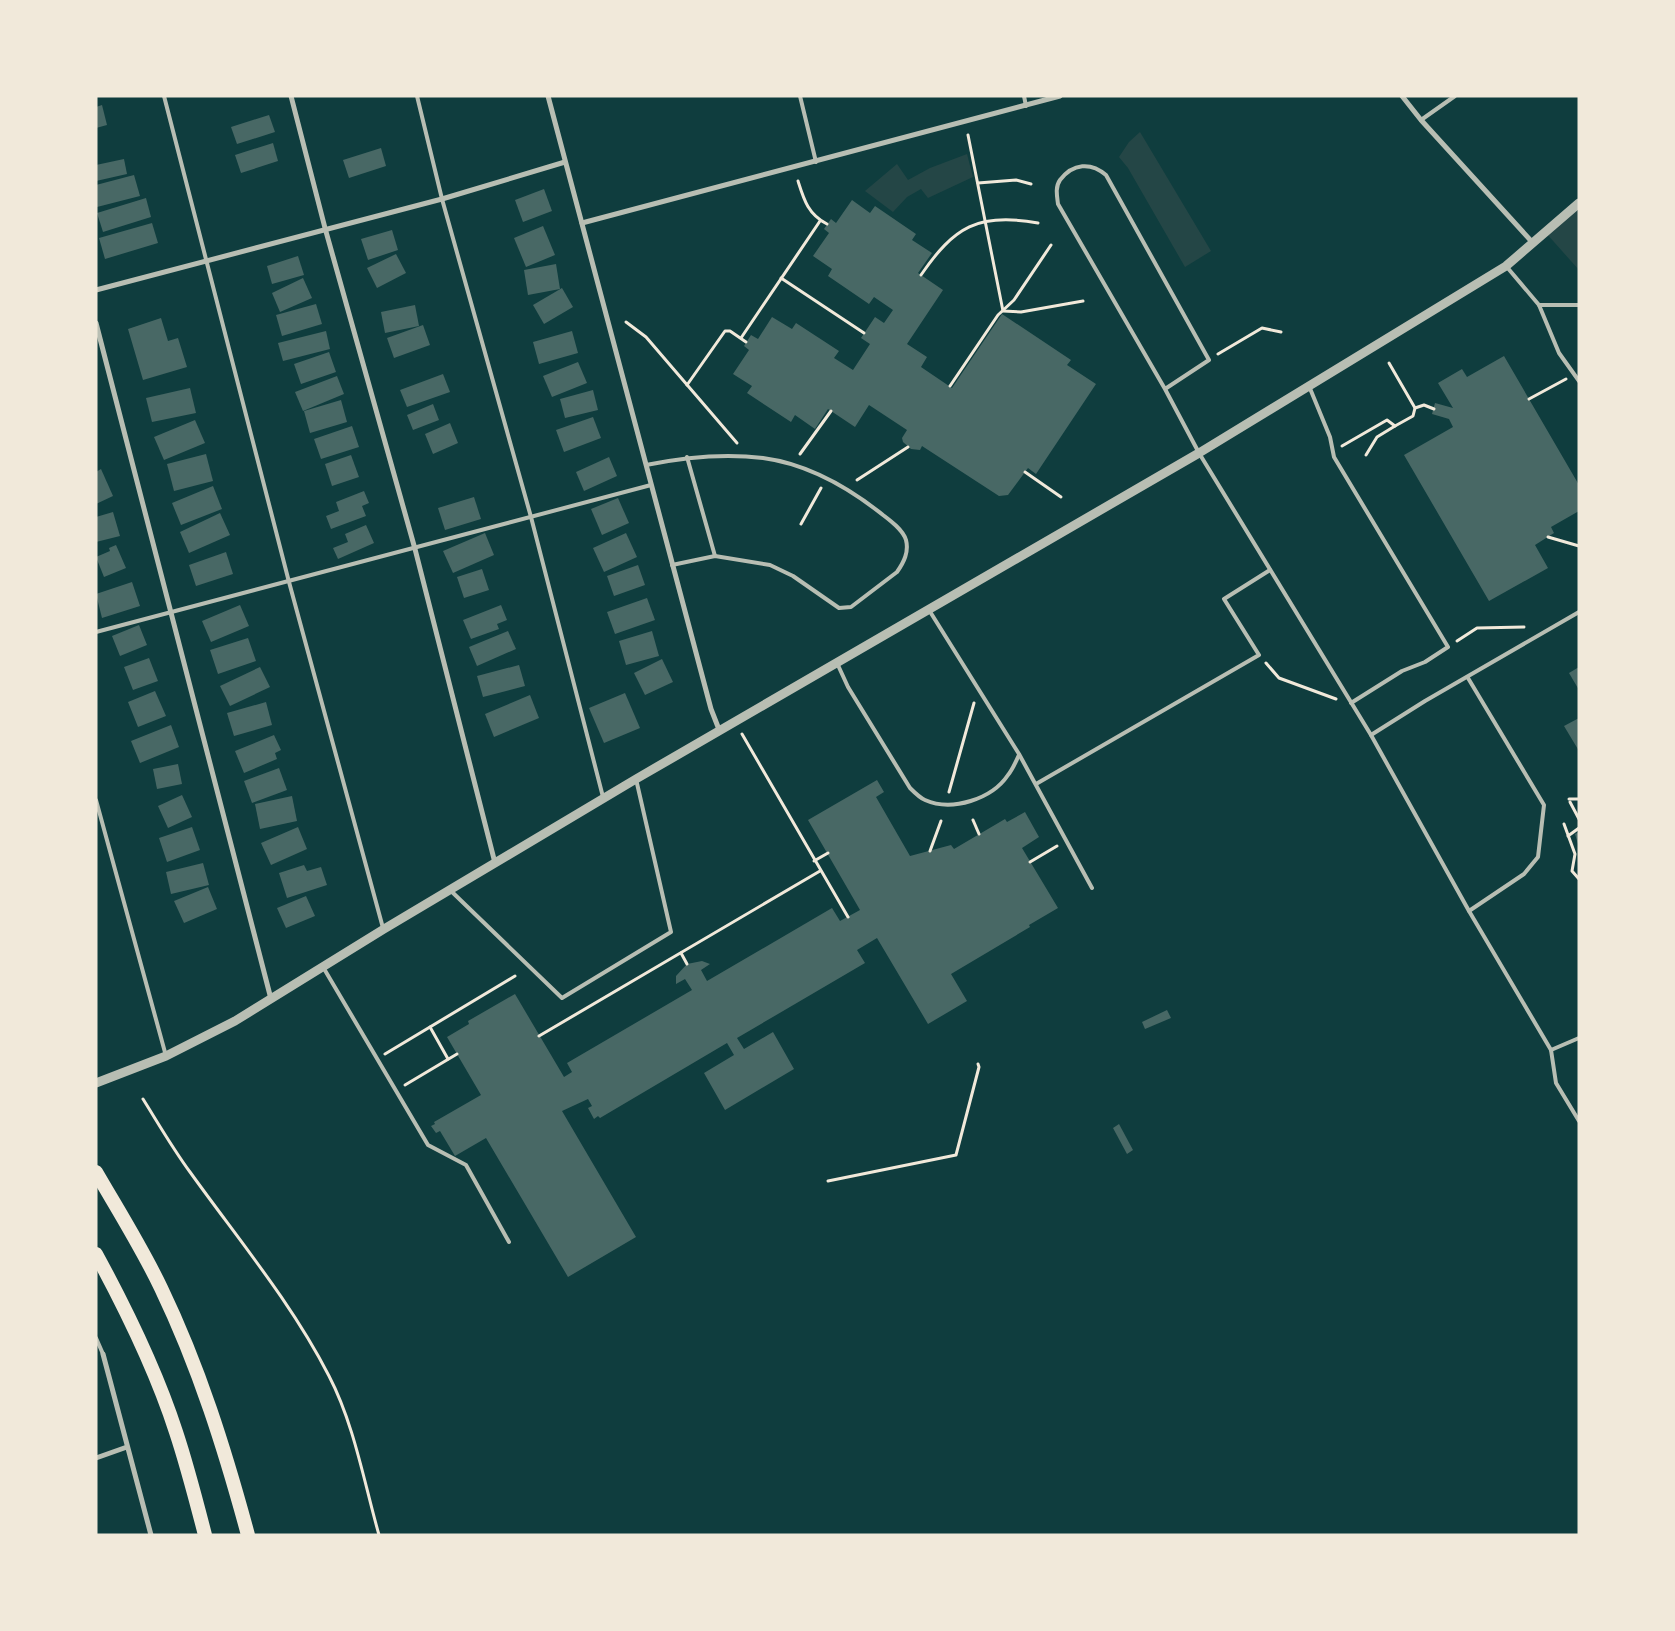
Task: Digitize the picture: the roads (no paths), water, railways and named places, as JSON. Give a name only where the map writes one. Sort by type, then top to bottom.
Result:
[{"type":"highway","points":[[96,1172],[161,1287],[192,1359],[219,1435],[248,1535]]},
{"type":"highway","points":[[96,1254],[120,1298],[148,1358],[176,1432],[205,1535]]},
{"type":"street","points":[[291,96],[325,228],[415,549],[495,863]]},
{"type":"street","points":[[548,96],[711,710],[720,732]]},
{"type":"street","points":[[582,223],[1060,96]]},
{"type":"street","points":[[1402,96],[1421,120],[1534,244]]},
{"type":"street","points":[[96,290],[325,228],[442,199],[565,162]]},
{"type":"street","points":[[96,1083],[166,1056],[200,1040],[636,779],[1199,453],[1506,266],[1579,204]]},
{"type":"street","points":[[96,323],[271,999]]},
{"type":"street","points":[[103,1354],[151,1535]]},
{"type":"street","points":[[96,1458],[127,1447]]},
{"type":"lane","points":[[164,96],[289,582],[384,929]]},
{"type":"lane","points":[[417,96],[442,199],[531,517],[604,799]]},
{"type":"lane","points":[[800,96],[816,162]]},
{"type":"lane","points":[[1024,96],[1026,106]]},
{"type":"lane","points":[[1421,120],[1455,96]]},
{"type":"lane","points":[[1165,389],[1209,360],[1106,175],[1097,167],[1085,165],[1072,170],[1060,180],[1057,190],[1058,204],[1165,389],[1199,453],[1371,735],[1469,911],[1551,1050],[1556,1083],[1579,1121]]},
{"type":"lane","points":[[1506,266],[1539,305],[1559,353],[1579,381]]},
{"type":"lane","points":[[1539,305],[1579,305]]},
{"type":"lane","points":[[1309,385],[1330,437],[1334,457],[1448,647],[1425,662],[1402,671],[1350,703]]},
{"type":"lane","points":[[646,465],[687,457],[733,456],[765,458],[793,464],[827,477],[867,502],[895,525],[906,538],[907,547],[903,564],[897,572],[851,607],[839,608],[794,576],[770,565],[715,556],[672,565]]},
{"type":"lane","points":[[687,457],[715,556]]},
{"type":"lane","points":[[96,632],[651,485]]},
{"type":"lane","points":[[1036,784],[1259,655],[1224,598],[1270,570]]},
{"type":"lane","points":[[929,610],[1019,754],[1092,888]]},
{"type":"lane","points":[[1371,735],[1579,612]]},
{"type":"lane","points":[[837,663],[848,687],[910,788],[924,800],[945,805],[966,802],[991,792],[1008,776],[1019,754]]},
{"type":"lane","points":[[1468,678],[1544,805],[1538,857],[1524,874],[1469,911]]},
{"type":"lane","points":[[450,890],[562,998],[671,932],[636,779]]},
{"type":"lane","points":[[96,800],[166,1056]]},
{"type":"lane","points":[[323,967],[428,1145],[466,1165],[509,1242]]},
{"type":"lane","points":[[1551,1050],[1579,1038]]},
{"type":"lane","points":[[96,1338],[103,1354]]}]
